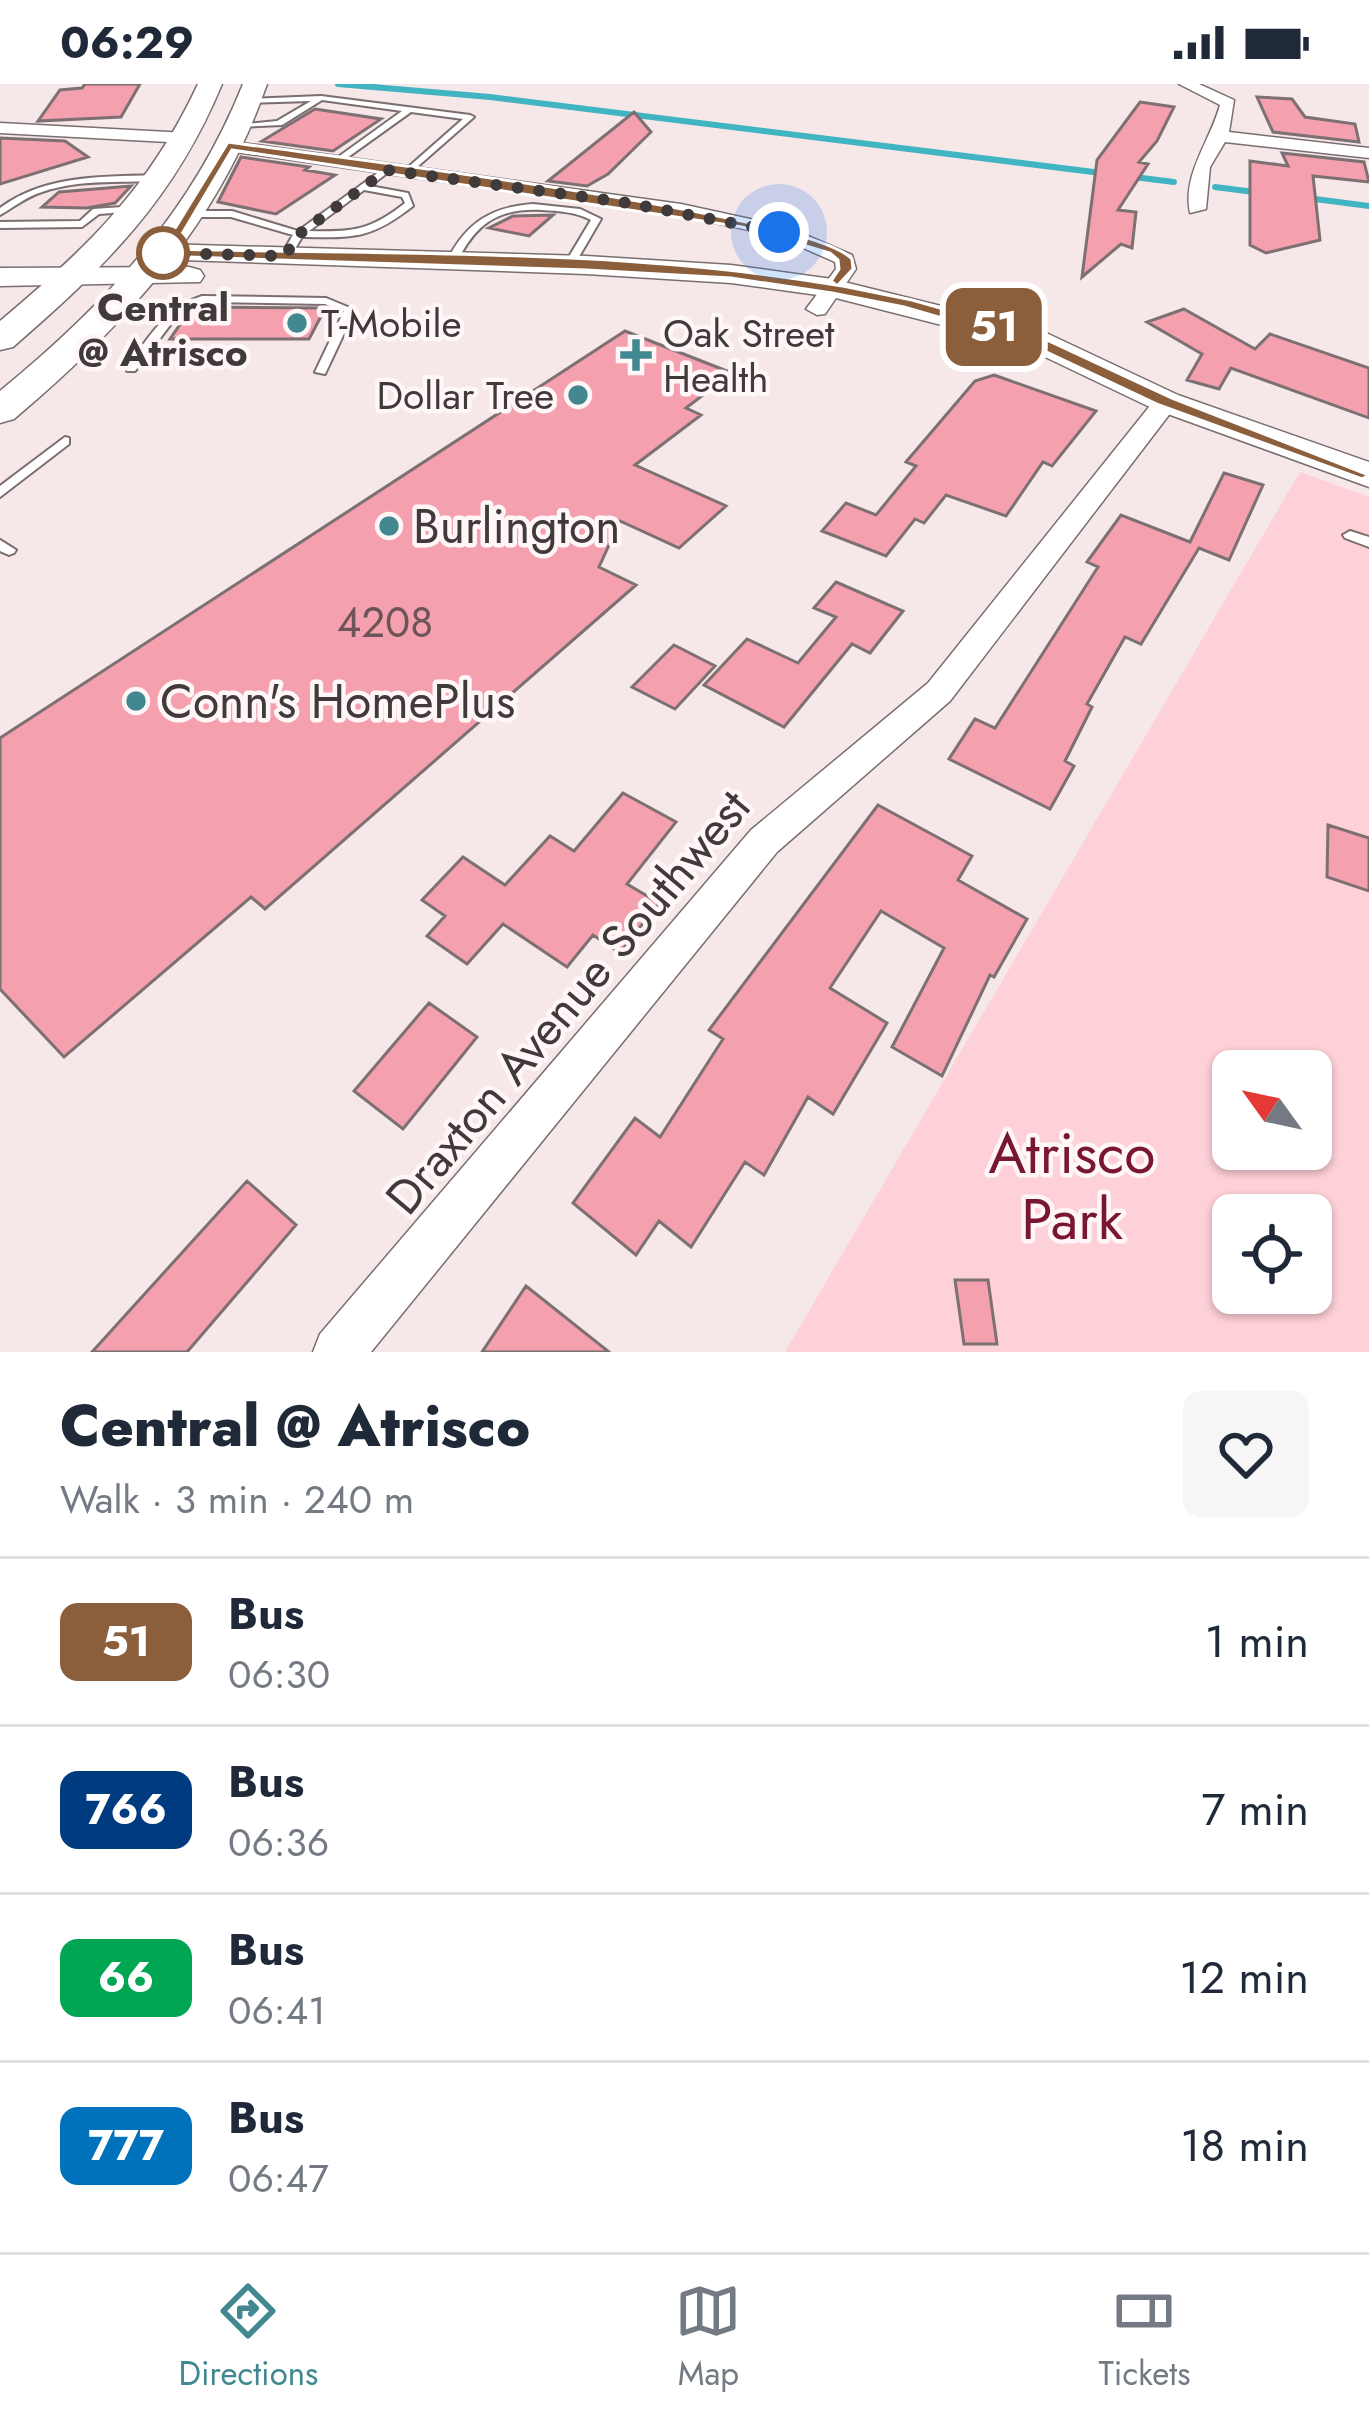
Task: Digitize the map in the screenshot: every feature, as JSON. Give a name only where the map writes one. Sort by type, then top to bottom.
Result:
[{"type":"main road","points":[[0,339],[89,263],[142,208],[187,138],[210,84]]},
{"type":"main road","points":[[0,411],[154,264],[190,214],[242,114]]},
{"type":"main road","points":[[154,264],[292,245],[452,261],[731,274],[824,298],[1064,377],[1130,387],[1369,475]]},
{"type":"main road","points":[[0,255],[824,298]]},
{"type":"main road","points":[[0,277],[89,263]]},
{"type":"street","points":[[1187,84],[1228,103],[1220,136],[1201,167],[1197,209]]},
{"type":"street","points":[[242,114],[337,162],[662,209],[814,242],[845,259],[846,269],[824,298]]},
{"type":"street","points":[[0,128],[187,138]]},
{"type":"street","points":[[1220,136],[1369,153]]},
{"type":"street","name":"Draxton Avenue Southwest","points":[[338,1352],[764,841],[939,692],[1166,402]]},
{"type":"lane","points":[[242,114],[279,124],[321,98]]},
{"type":"lane","points":[[242,114],[321,98],[470,117],[408,172]]},
{"type":"lane","points":[[337,162],[410,110]]},
{"type":"lane","points":[[292,245],[387,170]]},
{"type":"lane","points":[[0,212],[10,202],[76,182],[165,178]]},
{"type":"lane","points":[[190,214],[232,214],[292,245],[379,230],[410,204],[405,195],[361,187]]},
{"type":"lane","points":[[452,261],[461,239],[488,214],[522,206],[582,212],[596,219],[568,265]]},
{"type":"lane","points":[[0,225],[82,224],[96,211],[142,208]]},
{"type":"lane","points":[[131,369],[172,312],[186,303],[202,299],[326,301],[350,310],[321,372]]},
{"type":"lane","points":[[0,493],[65,441]]},
{"type":"lane","points":[[1350,535],[1369,542]]},
{"type":"green space","name":"Atrisco Park","points":[[1300,472],[1369,497],[1369,1352],[785,1352]]},
{"type":"building","points":[[85,84],[140,84],[121,117],[38,121],[60,90]]},
{"type":"building","points":[[1257,97],[1292,99],[1305,117],[1355,124],[1359,142],[1273,132]]},
{"type":"building","points":[[1140,102],[1174,107],[1157,141],[1139,162],[1148,164],[1118,210],[1136,212],[1132,248],[1121,244],[1082,277],[1097,160]]},
{"type":"building","points":[[315,109],[381,119],[333,151],[262,141]]},
{"type":"building","points":[[634,112],[651,132],[608,174],[587,186],[548,181]]},
{"type":"building","points":[[0,138],[65,141],[88,157],[0,184]]},
{"type":"building","points":[[1282,153],[1364,162],[1369,182],[1313,176],[1320,240],[1266,253],[1250,245],[1250,161],[1288,166]]},
{"type":"building","points":[[241,157],[335,175],[276,214],[218,202]]},
{"type":"building","points":[[131,186],[115,203],[42,207],[59,192]]},
{"type":"building","points":[[553,215],[529,236],[489,228],[513,216]]},
{"type":"building","points":[[204,307],[325,309],[309,339],[170,339],[183,320]]},
{"type":"building","points":[[1184,309],[1255,349],[1270,334],[1369,368],[1369,418],[1231,368],[1219,389],[1187,380],[1202,354],[1147,322]]},
{"type":"building","points":[[625,331],[732,373],[686,408],[701,415],[635,465],[726,506],[679,548],[620,521],[599,567],[636,585],[265,909],[251,897],[64,1057],[0,989],[0,738]]},
{"type":"building","points":[[994,375],[1096,411],[1052,466],[1043,462],[1006,516],[946,495],[924,523],[915,519],[886,556],[822,531],[846,503],[876,515],[916,466],[906,462],[975,381]]},
{"type":"building","points":[[1224,473],[1263,485],[1229,560],[1199,548],[1141,644],[1125,637],[1087,704],[1092,707],[1065,761],[1074,766],[1050,809],[949,759],[975,719],[995,728],[1098,567],[1087,562],[1121,515],[1190,542]]},
{"type":"building","points":[[836,582],[903,611],[870,653],[852,644],[784,727],[704,685],[747,639],[798,663],[836,617],[814,608]]},
{"type":"building","points":[[674,645],[715,666],[675,709],[632,687]]},
{"type":"building","points":[[623,793],[676,822],[627,884],[659,903],[620,953],[593,935],[567,967],[503,924],[467,964],[427,936],[445,916],[422,900],[463,857],[505,885],[550,836],[574,851]]},
{"type":"building","points":[[878,805],[972,856],[958,880],[1027,919],[994,977],[990,975],[942,1076],[892,1047],[944,948],[881,911],[830,988],[887,1023],[833,1114],[808,1097],[764,1175],[745,1162],[691,1247],[659,1221],[636,1255],[573,1203],[635,1118],[660,1137],[723,1039],[709,1030]]},
{"type":"building","points":[[1328,825],[1369,838],[1369,891],[1327,877]]},
{"type":"building","points":[[429,1003],[477,1037],[403,1129],[354,1091]]},
{"type":"building","points":[[247,1181],[296,1225],[187,1352],[92,1352]]},
{"type":"building","points":[[955,1280],[988,1280],[997,1344],[964,1344]]},
{"type":"building","points":[[526,1286],[609,1352],[482,1352]]},
{"type":"waterway","points":[[338,84],[490,97],[1174,182]]},
{"type":"waterway","points":[[1215,187],[1262,193]]},
{"type":"waterway","points":[[1300,197],[1369,206]]},
{"type":"bus line","name":"51","points":[[838,281],[846,269],[845,259],[835,250],[743,224],[622,202],[228,146],[163,253],[586,265],[731,274],[832,288],[1031,338],[1166,402],[1369,475]]},
{"type":"place","name":"Central @ Atrisco","points":[[163,253]]},
{"type":"place","name":"T-Mobile","points":[[297,323]]},
{"type":"place","name":"Oak Street Health","points":[[636,355]]},
{"type":"place","name":"Dollar Tree","points":[[578,395]]},
{"type":"place","name":"Burlington","points":[[389,526]]},
{"type":"place","name":"Conn's HomePlus","points":[[136,701]]},
{"type":"route","points":[[163,253],[285,256],[299,234],[387,170],[622,202],[779,232]]}]
